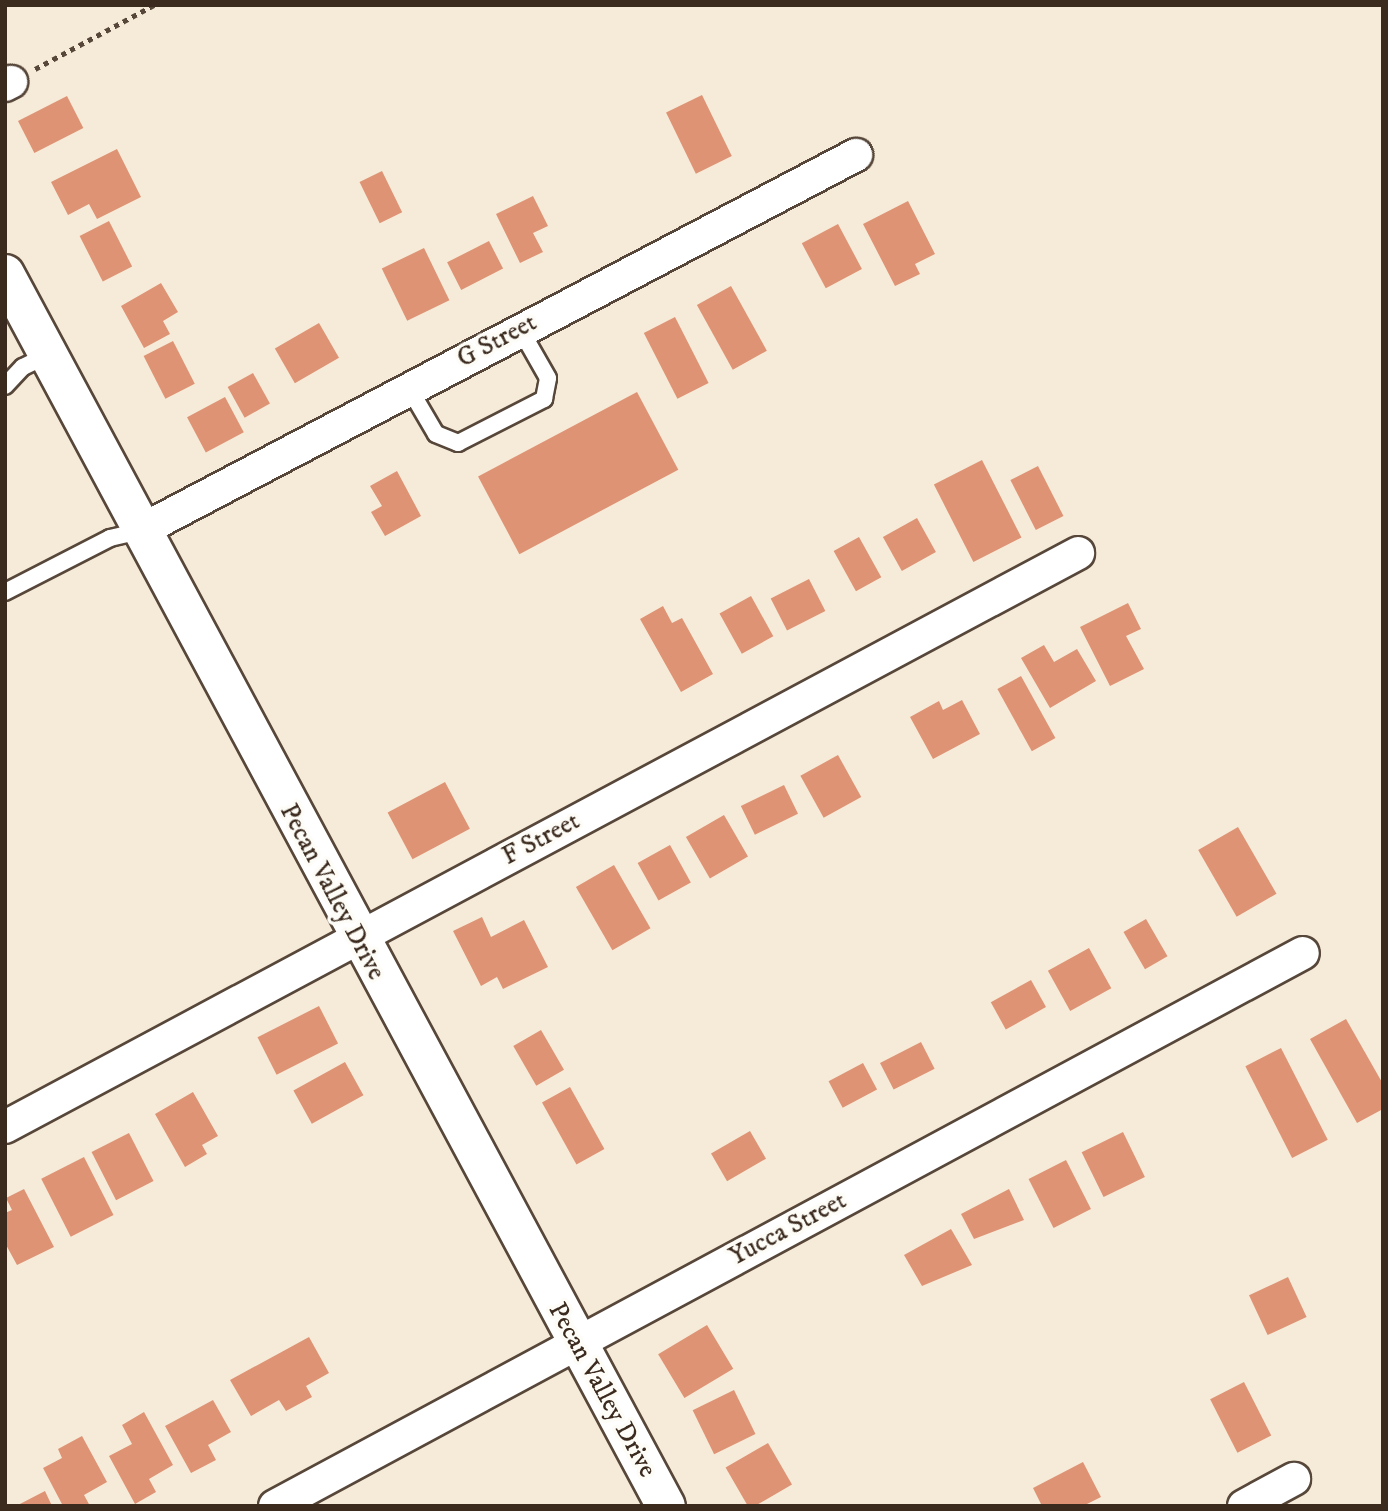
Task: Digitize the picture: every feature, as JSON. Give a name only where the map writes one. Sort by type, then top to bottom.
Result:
[{"type":"main road","name":"Pecan Valley Drive","points":[[5,274],[357,938],[666,1506]]},
{"type":"street","name":"G Street","points":[[140,531],[409,387],[856,155]]},
{"type":"street","name":"F Street","points":[[5,1127],[1078,553]]},
{"type":"street","name":"Yucca Street","points":[[275,1506],[1303,953]]},
{"type":"street","points":[[1244,1506],[1294,1479]]},
{"type":"lane","points":[[409,387],[436,434],[458,443],[544,399],[548,378],[520,329]]},
{"type":"lane","points":[[5,386],[23,367],[48,355]]},
{"type":"lane","points":[[5,592],[110,538],[140,531]]},
{"type":"path","points":[[8,84],[154,5]]},
{"type":"building","points":[[702,95],[732,156],[696,174],[666,113]]},
{"type":"building","points":[[67,96],[83,128],[34,153],[18,121]]},
{"type":"building","points":[[117,149],[141,197],[97,219],[89,204],[68,215],[51,182]]},
{"type":"building","points":[[382,171],[402,212],[380,223],[360,182]]},
{"type":"building","points":[[533,196],[548,226],[533,233],[543,252],[520,263],[496,214]]},
{"type":"building","points":[[908,201],[935,254],[915,264],[920,274],[895,286],[863,224]]},
{"type":"building","points":[[109,221],[132,266],[103,281],[80,236]]},
{"type":"building","points":[[838,224],[862,269],[826,288],[802,243]]},
{"type":"building","points":[[489,241],[503,269],[461,290],[447,262]]},
{"type":"building","points":[[424,248],[449,300],[407,321],[382,269]]},
{"type":"building","points":[[161,283],[178,312],[163,321],[170,334],[144,348],[121,306]]},
{"type":"building","points":[[731,286],[767,351],[733,370],[697,305]]},
{"type":"building","points":[[675,317],[709,383],[677,399],[644,333]]},
{"type":"building","points":[[319,323],[339,358],[295,383],[275,348]]},
{"type":"building","points":[[173,341],[195,384],[165,399],[144,356]]},
{"type":"building","points":[[253,373],[270,404],[245,418],[228,387]]},
{"type":"building","points":[[637,392],[678,470],[519,554],[478,477]]},
{"type":"building","points":[[225,397],[244,432],[206,453],[187,417]]},
{"type":"building","points":[[982,460],[1021,538],[973,562],[934,485]]},
{"type":"building","points":[[1038,466],[1063,516],[1036,530],[1010,480]]},
{"type":"building","points":[[397,471],[421,516],[385,536],[371,512],[382,506],[370,486]]},
{"type":"building","points":[[917,518],[936,552],[902,571],[883,537]]},
{"type":"building","points":[[859,537],[881,577],[856,591],[834,551]]},
{"type":"building","points":[[809,579],[825,611],[787,631],[771,599]]},
{"type":"building","points":[[751,596],[773,636],[742,654],[720,613]]},
{"type":"building","points":[[1128,603],[1141,629],[1126,636],[1144,669],[1110,686],[1080,627]]},
{"type":"building","points":[[663,606],[672,623],[682,618],[713,674],[681,692],[640,619]]},
{"type":"building","points":[[1044,645],[1054,662],[1077,649],[1096,681],[1050,708],[1021,658]]},
{"type":"building","points":[[1021,676],[1055,738],[1032,751],[997,689]]},
{"type":"building","points":[[962,700],[980,734],[933,759],[910,717],[939,701],[943,710]]},
{"type":"building","points":[[838,755],[861,797],[824,818],[800,776]]},
{"type":"building","points":[[445,782],[470,829],[412,859],[388,813]]},
{"type":"building","points":[[784,785],[798,814],[755,835],[741,806]]},
{"type":"building","points":[[724,815],[748,857],[710,879],[686,837]]},
{"type":"building","points":[[1238,827],[1276,894],[1237,917],[1198,850]]},
{"type":"building","points":[[670,845],[691,883],[658,901],[638,863]]},
{"type":"building","points":[[614,865],[650,928],[612,950],[576,887]]},
{"type":"building","points":[[482,917],[491,937],[524,920],[548,967],[503,989],[497,977],[481,986],[453,931]]},
{"type":"building","points":[[1146,919],[1168,956],[1145,969],[1123,932]]},
{"type":"building","points":[[1089,948],[1111,988],[1070,1011],[1048,971]]},
{"type":"building","points":[[1031,980],[1046,1007],[1006,1029],[991,1002]]},
{"type":"building","points":[[319,1006],[338,1043],[277,1075],[258,1037]]},
{"type":"building","points":[[1346,1019],[1383,1084],[1383,1109],[1357,1123],[1310,1039]]},
{"type":"building","points":[[541,1030],[564,1070],[536,1086],[513,1046]]},
{"type":"building","points":[[921,1042],[935,1069],[894,1090],[880,1063]]},
{"type":"building","points":[[1281,1048],[1328,1140],[1292,1158],[1245,1066]]},
{"type":"building","points":[[345,1062],[363,1095],[312,1124],[293,1091]]},
{"type":"building","points":[[863,1063],[877,1089],[843,1108],[829,1081]]},
{"type":"building","points":[[570,1087],[604,1149],[576,1165],[542,1103]]},
{"type":"building","points":[[193,1092],[218,1136],[202,1145],[207,1154],[185,1167],[155,1114]]},
{"type":"building","points":[[750,1131],[766,1159],[727,1181],[711,1154]]},
{"type":"building","points":[[1123,1132],[1145,1177],[1104,1197],[1082,1152]]},
{"type":"building","points":[[129,1133],[154,1181],[116,1200],[92,1152]]},
{"type":"building","points":[[84,1157],[114,1215],[71,1237],[41,1179]]},
{"type":"building","points":[[1066,1160],[1091,1209],[1054,1228],[1029,1179]]},
{"type":"building","points":[[24,1189],[54,1247],[17,1265],[5,1243],[5,1213],[12,1210],[6,1198]]},
{"type":"building","points":[[1009,1189],[1024,1220],[974,1239],[961,1214]]},
{"type":"building","points":[[951,1229],[972,1265],[922,1286],[904,1255]]},
{"type":"building","points":[[1288,1277],[1307,1317],[1268,1335],[1249,1295]]},
{"type":"building","points":[[707,1325],[733,1369],[684,1398],[658,1354]]},
{"type":"building","points":[[309,1337],[329,1373],[306,1386],[312,1397],[286,1411],[279,1400],[251,1416],[230,1380]]},
{"type":"building","points":[[1244,1382],[1271,1435],[1237,1453],[1210,1399]]},
{"type":"building","points":[[734,1390],[755,1434],[714,1454],[693,1410]]},
{"type":"building","points":[[213,1400],[231,1432],[208,1445],[216,1460],[191,1473],[165,1426]]},
{"type":"building","points":[[144,1412],[173,1465],[149,1479],[156,1492],[135,1504],[109,1456],[132,1444],[122,1425]]},
{"type":"building","points":[[82,1436],[107,1482],[84,1495],[90,1506],[63,1506],[43,1468],[62,1458],[58,1449]]},
{"type":"building","points":[[768,1443],[792,1485],[755,1506],[748,1506],[726,1468]]},
{"type":"building","points":[[1083,1462],[1101,1497],[1083,1506],[1042,1506],[1033,1488]]},
{"type":"building","points":[[45,1491],[52,1506],[16,1506]]}]
